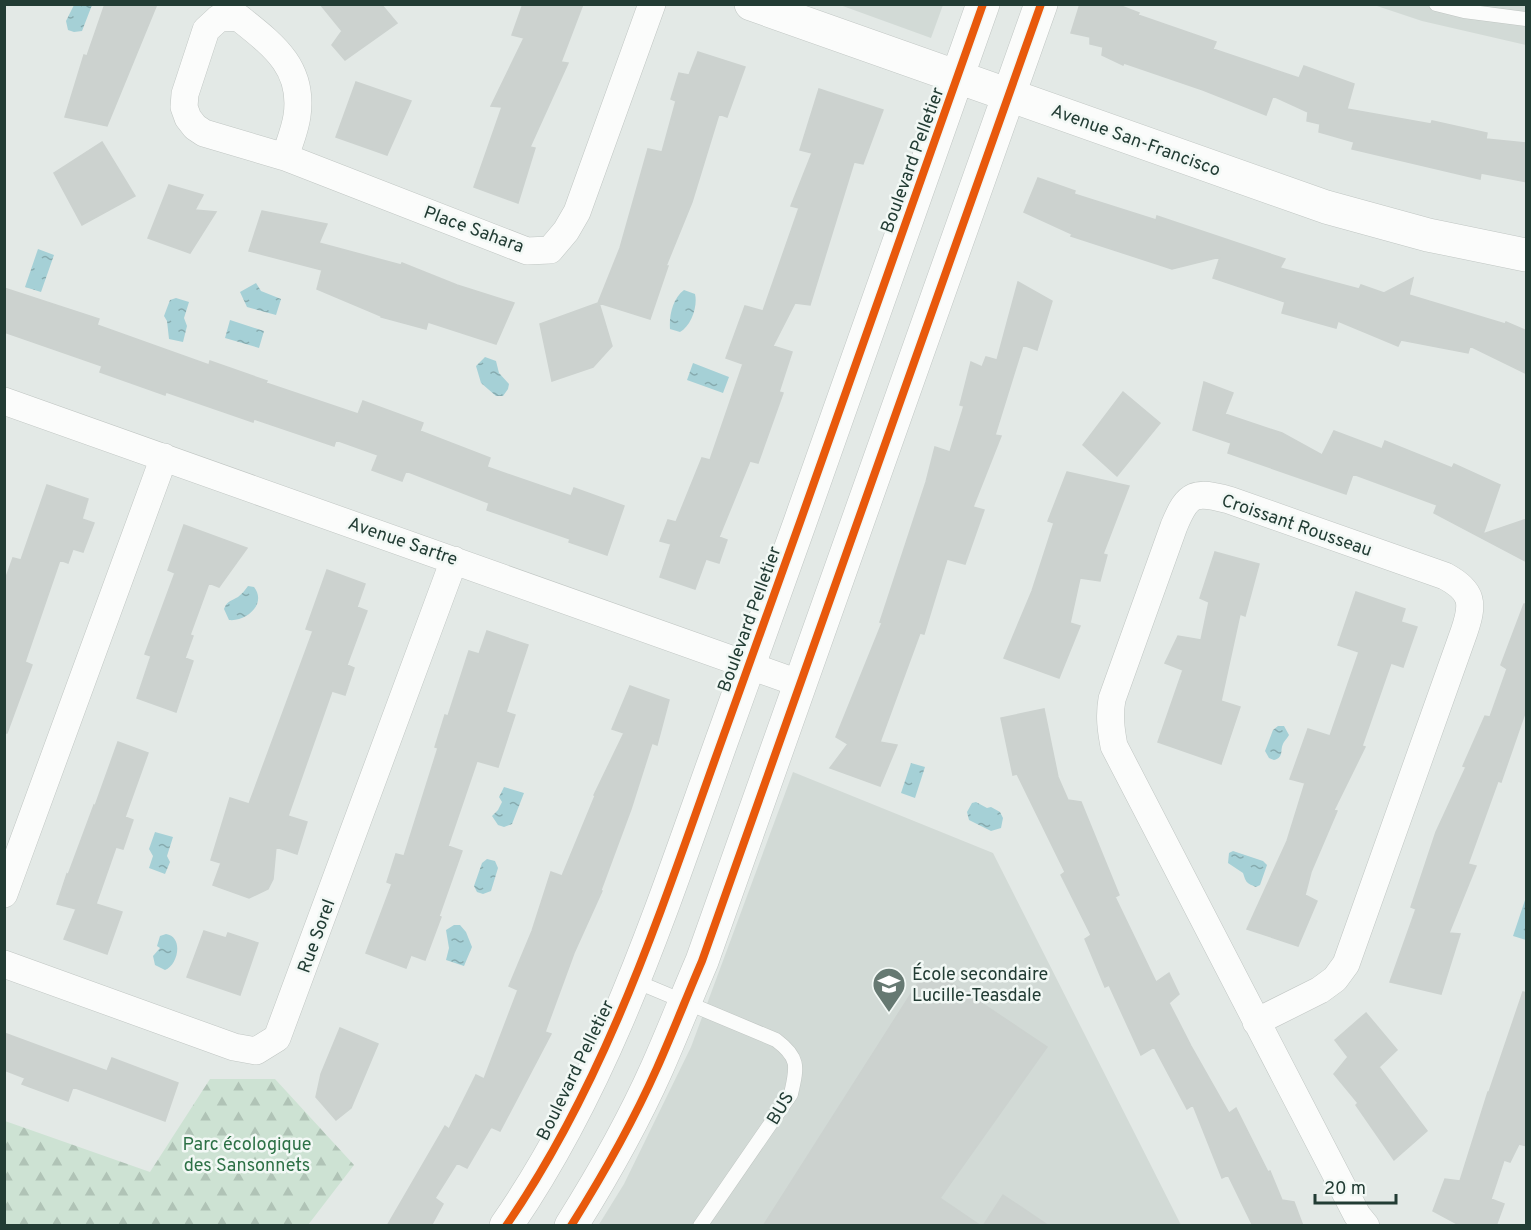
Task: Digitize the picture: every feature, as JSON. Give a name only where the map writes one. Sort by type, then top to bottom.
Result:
[{"type":"street","name":"Place Sahara","points":[[285,157],[297,118],[298,96],[294,74],[277,51],[238,17],[219,18],[206,30],[185,93],[184,107],[195,127],[204,133],[285,157],[527,251],[549,250],[566,231],[578,212],[652,4]]},
{"type":"street","name":"Avenue San-Francisco","points":[[751,4],[1326,207],[1428,235],[1527,255]]},
{"type":"street","name":"Boulevard Pelletier","points":[[506,1226],[563,1133],[584,1093],[635,981],[983,4]]},
{"type":"street","points":[[571,1226],[608,1166],[633,1118],[686,1002],[1041,4]]},
{"type":"street","name":"Avenue Sartre","points":[[4,401],[801,684]]},
{"type":"street","points":[[4,894],[164,457]]},
{"type":"street","name":"Croissant Rousseau","points":[[1256,1022],[1320,990],[1335,979],[1346,964],[1468,620],[1469,597],[1464,588],[1445,576],[1229,500],[1204,494],[1186,502],[1174,526],[1112,699],[1109,714],[1114,746],[1256,1022],[1357,1215],[1366,1226]]},
{"type":"street","name":"Rue Sorel","points":[[4,964],[234,1047],[256,1052],[277,1038],[454,560]]},
{"type":"lane","points":[[1436,4],[1464,11],[1527,19]]},
{"type":"lane","name":"BUS","points":[[635,981],[776,1040],[794,1058],[796,1070],[791,1094],[700,1226]]},
{"type":"shaded area","points":[[943,4],[931,38],[840,5]]},
{"type":"shaded area","points":[[1374,5],[1526,5],[1526,45],[1422,21]]},
{"type":"shaded area","name":"École secondaire Lucille-Teasdale","points":[[793,772],[993,853],[1181,1225],[598,1226],[624,1184],[691,1047]]},
{"type":"green space","name":"Parc écologique des Sansonnets","points":[[210,1079],[275,1079],[354,1165],[308,1225],[5,1225],[5,1121],[150,1172]]},
{"type":"water","points":[[74,5],[92,5],[82,31],[68,30],[66,21]]},
{"type":"water","points":[[38,249],[54,255],[41,292],[25,287]]},
{"type":"water","points":[[256,283],[261,291],[281,299],[276,315],[247,307],[240,292]]},
{"type":"water","points":[[684,290],[695,294],[695,304],[690,321],[680,332],[670,329],[670,318],[674,302]]},
{"type":"water","points":[[176,298],[189,302],[184,318],[187,326],[183,342],[169,339],[167,321],[164,316],[170,300]]},
{"type":"water","points":[[230,320],[264,331],[259,348],[225,338]]},
{"type":"water","points":[[485,357],[496,361],[499,373],[509,384],[503,396],[496,396],[481,383],[476,366]]},
{"type":"water","points":[[693,363],[729,377],[723,393],[687,380]]},
{"type":"water","points":[[248,586],[254,587],[257,593],[257,605],[248,615],[229,620],[225,606]]},
{"type":"water","points":[[1278,726],[1284,726],[1289,735],[1283,745],[1281,755],[1274,760],[1269,758],[1265,751],[1273,730]]},
{"type":"water","points":[[911,763],[925,767],[915,798],[901,793]]},
{"type":"water","points":[[504,787],[524,793],[512,824],[504,827],[498,825],[492,816],[502,802],[499,797]]},
{"type":"water","points":[[976,802],[1000,812],[1003,818],[1001,828],[991,831],[969,820],[967,812],[972,803]]},
{"type":"water","points":[[155,832],[173,837],[167,856],[170,862],[165,874],[149,868],[153,856],[149,849]]},
{"type":"water","points":[[1233,851],[1263,861],[1267,865],[1260,885],[1256,887],[1248,883],[1243,873],[1228,863],[1229,853]]},
{"type":"water","points":[[487,859],[495,861],[498,868],[491,891],[483,894],[477,892],[474,886],[482,863]]},
{"type":"water","points":[[1526,901],[1526,940],[1513,936]]},
{"type":"water","points":[[454,925],[460,925],[466,932],[472,947],[464,966],[446,960],[449,948],[446,930]]},
{"type":"water","points":[[166,934],[175,940],[177,951],[173,963],[165,970],[155,965],[153,956],[160,948],[157,946],[160,936]]},
{"type":"building","points":[[105,4],[157,4],[107,126],[65,117],[84,55],[87,56]]},
{"type":"building","points":[[320,4],[381,4],[397,23],[345,60],[332,45],[342,31]]},
{"type":"building","points":[[523,4],[583,4],[561,62],[568,63],[530,147],[535,148],[518,203],[474,187],[502,107],[491,106],[524,38],[512,35]]},
{"type":"building","points":[[1080,4],[1116,4],[1139,13],[1138,15],[1216,42],[1213,49],[1299,78],[1304,66],[1354,84],[1347,109],[1431,124],[1432,121],[1487,133],[1486,139],[1527,143],[1527,182],[1481,173],[1480,179],[1352,149],[1354,142],[1319,132],[1320,124],[1307,121],[1308,112],[1273,96],[1266,115],[1203,90],[1124,63],[1123,65],[1102,55],[1103,47],[1090,44],[1090,37],[1071,33]]},
{"type":"building","points":[[698,52],[745,67],[727,117],[719,114],[692,202],[666,266],[668,266],[650,319],[599,303],[612,346],[593,367],[552,381],[540,324],[598,303],[620,248],[648,149],[662,152],[676,101],[671,99],[679,73],[689,75]]},
{"type":"building","points":[[356,82],[411,101],[387,155],[336,137]]},
{"type":"building","points":[[819,89],[883,110],[863,164],[854,162],[810,305],[795,303],[773,346],[792,352],[779,392],[783,393],[758,463],[750,461],[719,537],[727,540],[719,563],[706,559],[695,589],[660,577],[671,544],[660,541],[668,520],[676,522],[702,458],[710,460],[743,364],[726,358],[745,306],[763,311],[799,208],[791,206],[812,153],[800,150]]},
{"type":"building","points":[[102,142],[135,196],[82,225],[54,173]]},
{"type":"building","points":[[1038,178],[1075,191],[1074,194],[1156,220],[1157,216],[1285,259],[1280,268],[1359,289],[1361,285],[1384,293],[1413,278],[1409,295],[1505,324],[1506,322],[1527,331],[1527,374],[1470,346],[1468,353],[1401,340],[1398,346],[1338,321],[1336,328],[1282,313],[1285,302],[1213,278],[1220,257],[1172,269],[1071,236],[1072,234],[1024,212]]},
{"type":"building","points":[[169,185],[203,195],[195,210],[216,212],[190,253],[148,238]]},
{"type":"building","points":[[262,211],[327,224],[319,243],[401,265],[402,263],[457,285],[514,303],[496,344],[428,322],[426,329],[381,317],[317,289],[322,270],[249,251]]},
{"type":"building","points":[[1018,282],[1052,301],[1037,350],[1023,345],[995,435],[1001,436],[973,507],[984,510],[965,564],[947,559],[924,634],[920,633],[880,742],[897,745],[880,786],[830,768],[848,744],[836,737],[882,623],[880,622],[926,482],[935,447],[950,452],[964,406],[960,405],[971,362],[982,367],[986,357],[997,360]]},
{"type":"building","points":[[4,288],[99,319],[97,325],[209,365],[210,361],[267,381],[266,383],[358,414],[363,401],[423,423],[420,431],[490,458],[487,467],[571,496],[574,488],[624,506],[607,555],[569,542],[570,539],[487,510],[489,503],[406,471],[402,481],[372,470],[378,455],[336,440],[334,446],[254,419],[253,422],[166,392],[165,395],[100,372],[102,366],[4,332]]},
{"type":"building","points":[[1204,382],[1233,393],[1225,414],[1282,433],[1322,455],[1334,431],[1382,449],[1385,441],[1452,468],[1454,464],[1500,485],[1483,534],[1527,519],[1527,562],[1434,513],[1437,505],[1353,474],[1346,494],[1228,453],[1231,443],[1193,430]]},
{"type":"building","points":[[1123,392],[1160,423],[1117,476],[1083,445]]},
{"type":"building","points":[[1067,472],[1129,486],[1103,554],[1107,555],[1100,581],[1080,578],[1070,623],[1080,626],[1059,678],[1004,658],[1032,591],[1054,523],[1048,521]]},
{"type":"building","points":[[47,485],[88,499],[82,519],[94,523],[83,552],[73,549],[68,563],[60,560],[25,662],[32,665],[7,733],[4,733],[4,583],[13,558],[21,560]]},
{"type":"building","points":[[184,525],[247,548],[219,587],[209,583],[190,635],[193,636],[185,658],[193,661],[176,712],[137,698],[151,656],[145,654],[175,573],[168,570]]},
{"type":"building","points":[[1215,552],[1259,564],[1245,616],[1240,614],[1221,701],[1240,707],[1221,764],[1158,742],[1183,670],[1165,663],[1178,636],[1201,640],[1209,602],[1200,598]]},
{"type":"building","points":[[327,570],[365,584],[357,607],[367,611],[347,665],[354,668],[345,695],[332,691],[288,816],[307,822],[297,854],[276,847],[273,879],[268,889],[249,898],[213,885],[221,863],[211,860],[230,798],[249,804],[313,631],[306,629]]},
{"type":"building","points":[[1356,592],[1405,609],[1401,622],[1417,627],[1403,667],[1391,663],[1362,746],[1365,747],[1334,810],[1337,811],[1311,872],[1305,895],[1317,901],[1298,946],[1247,929],[1287,841],[1305,783],[1290,779],[1308,729],[1330,736],[1359,652],[1338,645]]},
{"type":"building","points":[[1524,604],[1527,604],[1527,707],[1501,782],[1498,781],[1468,864],[1476,866],[1449,933],[1460,934],[1441,994],[1390,982],[1416,909],[1411,907],[1436,832],[1466,767],[1463,766],[1485,716],[1490,717],[1507,669],[1501,665]]},
{"type":"building","points":[[487,631],[528,645],[506,712],[515,715],[498,767],[477,761],[448,846],[462,851],[439,916],[441,917],[425,960],[411,955],[406,968],[366,953],[392,884],[387,882],[396,854],[404,856],[438,748],[435,747],[445,715],[448,716],[469,651],[479,654]]},
{"type":"building","points":[[630,686],[669,700],[657,745],[652,743],[602,891],[574,953],[545,1032],[551,1034],[500,1131],[491,1127],[467,1168],[457,1163],[435,1198],[443,1204],[431,1226],[387,1226],[445,1126],[449,1129],[476,1075],[484,1079],[518,990],[509,986],[532,931],[551,872],[562,876],[594,795],[624,733],[612,729]]},
{"type":"building","points":[[1044,709],[1058,777],[1068,800],[1081,802],[1119,895],[1115,897],[1156,982],[1169,973],[1179,994],[1169,1003],[1191,1046],[1229,1113],[1236,1108],[1268,1172],[1270,1171],[1282,1200],[1294,1202],[1303,1226],[1253,1226],[1228,1175],[1222,1178],[1193,1105],[1187,1109],[1154,1047],[1141,1055],[1109,985],[1105,987],[1085,939],[1091,935],[1061,875],[1065,872],[1017,774],[1013,775],[1001,718]]},
{"type":"building","points":[[118,742],[148,753],[125,817],[133,820],[123,849],[116,847],[96,904],[122,912],[107,954],[64,939],[76,909],[57,904]]},
{"type":"building","points":[[204,931],[226,938],[228,933],[258,943],[240,995],[187,977]]},
{"type":"building","points":[[928,967],[1047,1047],[940,1198],[981,1226],[763,1226]]},
{"type":"building","points":[[1523,992],[1527,993],[1527,1146],[1519,1144],[1510,1162],[1504,1160],[1491,1199],[1504,1204],[1496,1226],[1461,1226],[1433,1211],[1445,1179],[1460,1181]]},
{"type":"building","points":[[1366,1013],[1397,1050],[1379,1067],[1427,1131],[1394,1160],[1356,1105],[1358,1103],[1334,1074],[1348,1057],[1335,1040]]},
{"type":"building","points":[[340,1028],[378,1044],[351,1108],[336,1120],[316,1097],[321,1074]]},
{"type":"building","points":[[4,1033],[107,1071],[112,1058],[178,1083],[165,1121],[73,1087],[68,1101],[22,1084],[25,1078],[4,1070]]},
{"type":"building","points":[[1003,1195],[1049,1226],[983,1226]]},
{"type":"cycle path","points":[[506,1226],[543,1168],[576,1108],[606,1046],[658,919],[983,4]]},
{"type":"cycle path","points":[[571,1226],[638,1108],[702,961],[1041,4]]},
{"type":"place","name":"École secondaire Lucille-Teasdale","points":[[889,1013]]}]
